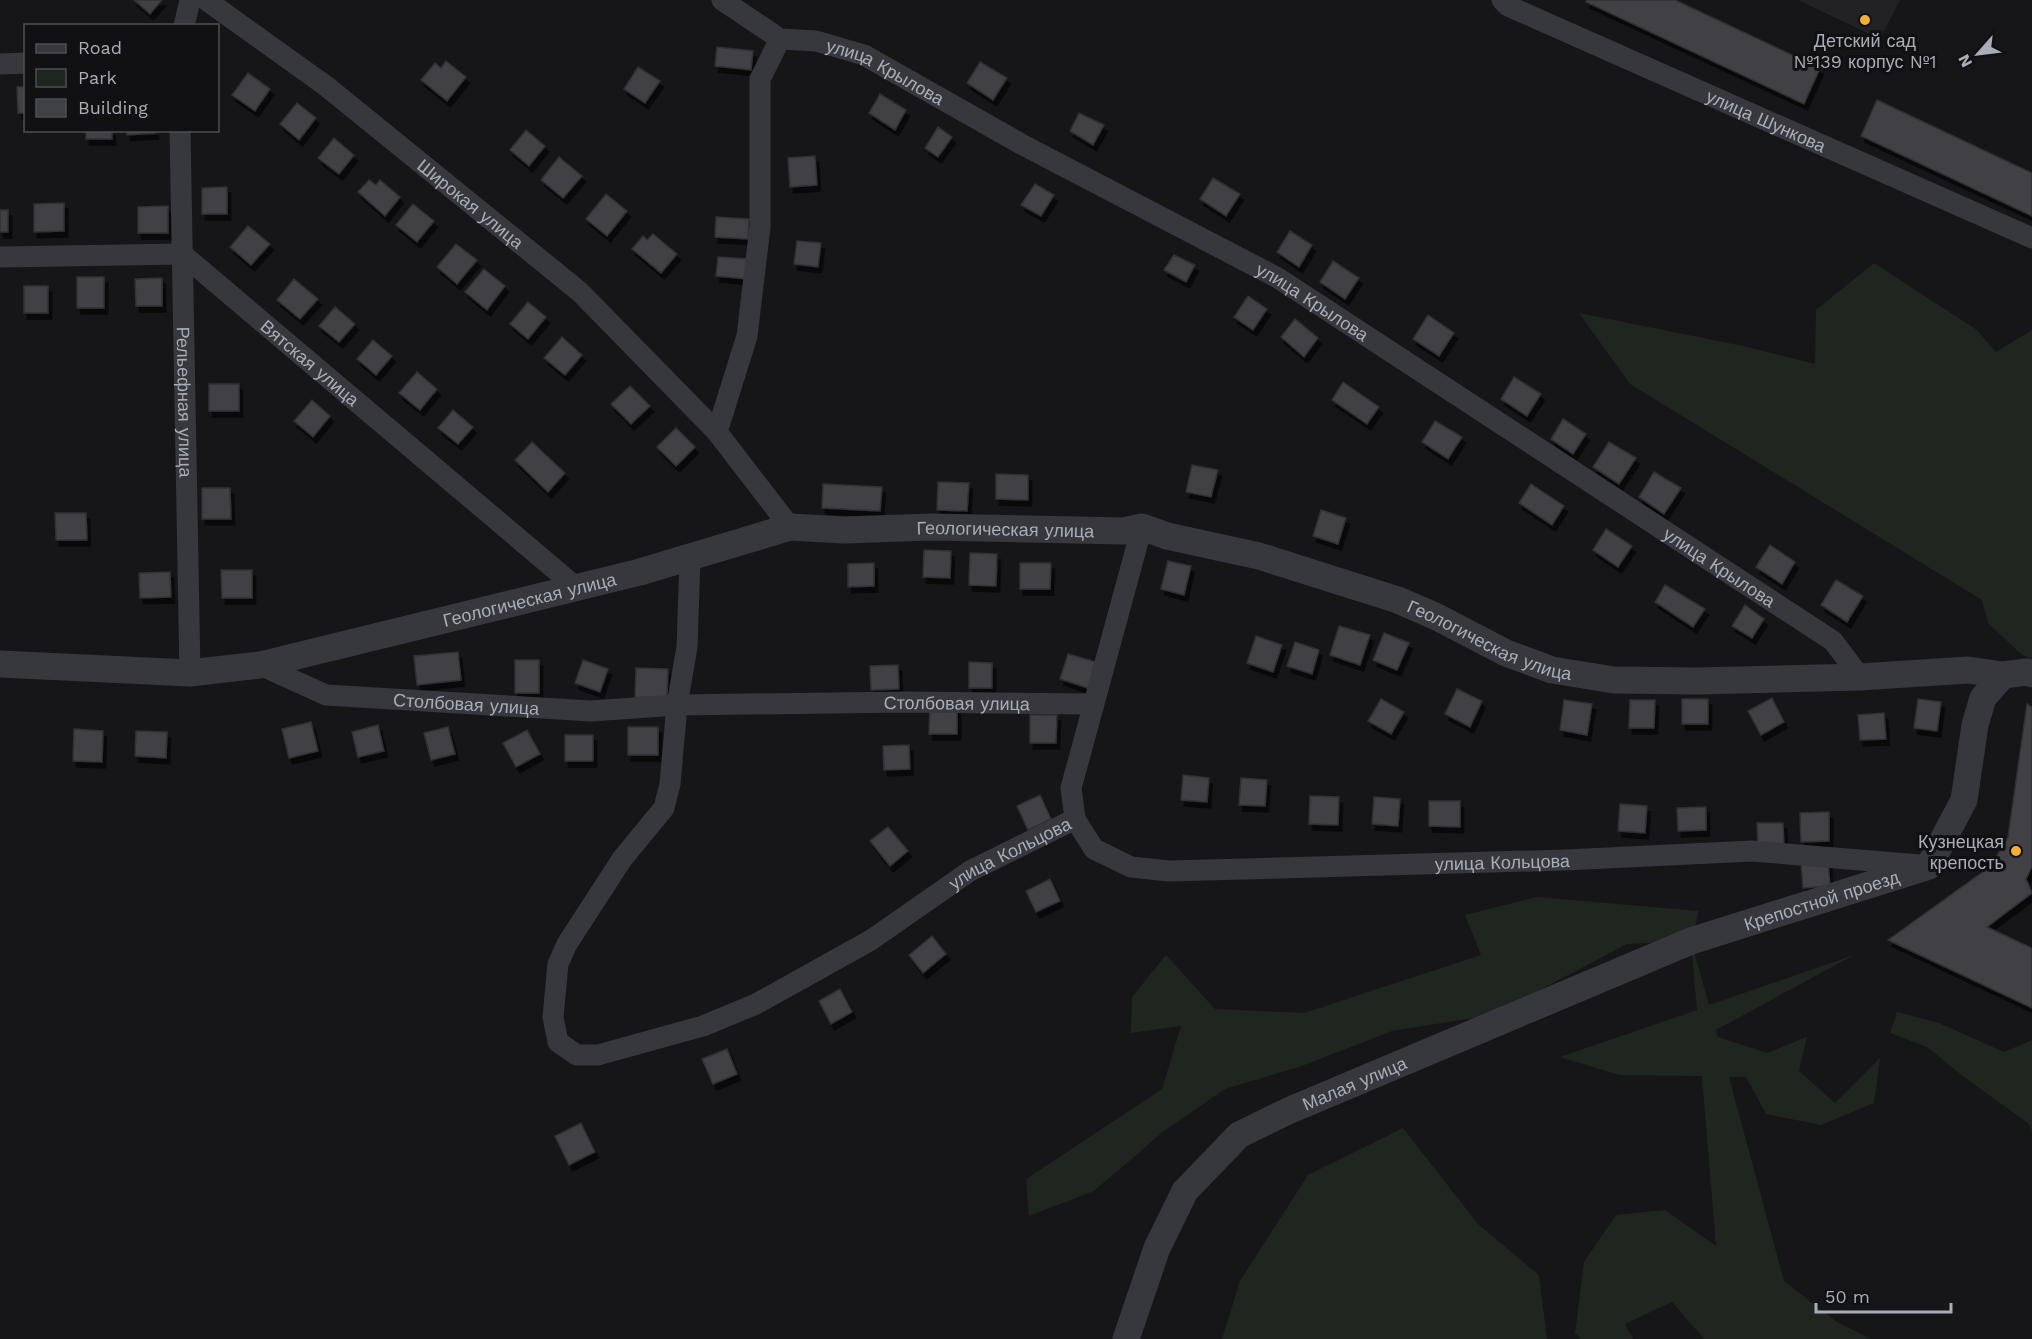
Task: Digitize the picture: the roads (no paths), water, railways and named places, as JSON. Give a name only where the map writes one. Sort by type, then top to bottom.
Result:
[{"type":"street","points":[[184,24],[190,0]]},
{"type":"street","name":"Широкая улица","points":[[206,0],[326,86],[580,292],[717,432],[790,527]]},
{"type":"street","points":[[717,432],[747,336],[760,227],[760,79],[780,39],[722,0]]},
{"type":"street","name":"улица Шункова","points":[[1502,0],[1508,6],[2032,238]]},
{"type":"street","name":"улица Крылова","points":[[780,39],[816,41],[864,55],[1023,145],[1278,278],[1833,641],[1860,677]]},
{"type":"street","points":[[0,64],[24,63]]},
{"type":"street","name":"Рельефная улица","points":[[180,132],[190,673]]},
{"type":"street","points":[[0,256],[182,254]]},
{"type":"street","name":"Вятская улица","points":[[182,254],[577,588]]},
{"type":"street","name":"Геологическая улица","points":[[0,664],[190,673],[260,665],[577,588],[690,558],[790,527],[844,530],[932,527],[1123,531],[1142,527],[1167,536],[1259,556],[1398,600],[1437,617],[1506,653],[1552,670],[1614,680],[1698,681],[1860,677],[1968,670],[2003,675]]},
{"type":"street","points":[[1076,819],[1071,788],[1142,527]]},
{"type":"street","points":[[677,705],[687,647],[690,558]]},
{"type":"street","name":"Столбовая улица","points":[[260,665],[326,695],[591,711],[677,705],[904,702],[1092,704]]},
{"type":"street","points":[[1929,866],[1964,800],[1975,725],[1983,698],[2003,675],[2027,672],[2032,674]]},
{"type":"street","name":"улица Кольцова","points":[[677,705],[670,784],[664,808],[622,859],[567,944],[558,964],[553,1017],[558,1042],[577,1055],[598,1055],[703,1026],[756,1004],[871,940],[970,871],[1076,819],[1094,849],[1131,867],[1169,872],[1752,852],[1929,866]]},
{"type":"street","name":"Крепостной проезд","points":[[1691,941],[1929,866]]},
{"type":"street","name":"Малая улица","points":[[1126,1339],[1157,1248],[1185,1191],[1239,1135],[1299,1107],[1691,941]]},
{"type":"place","name":"Детский сад №139 корпус №1","points":[[1865,20]]},
{"type":"place","name":"Кузнецкая крепость","points":[[2016,851]]}]
